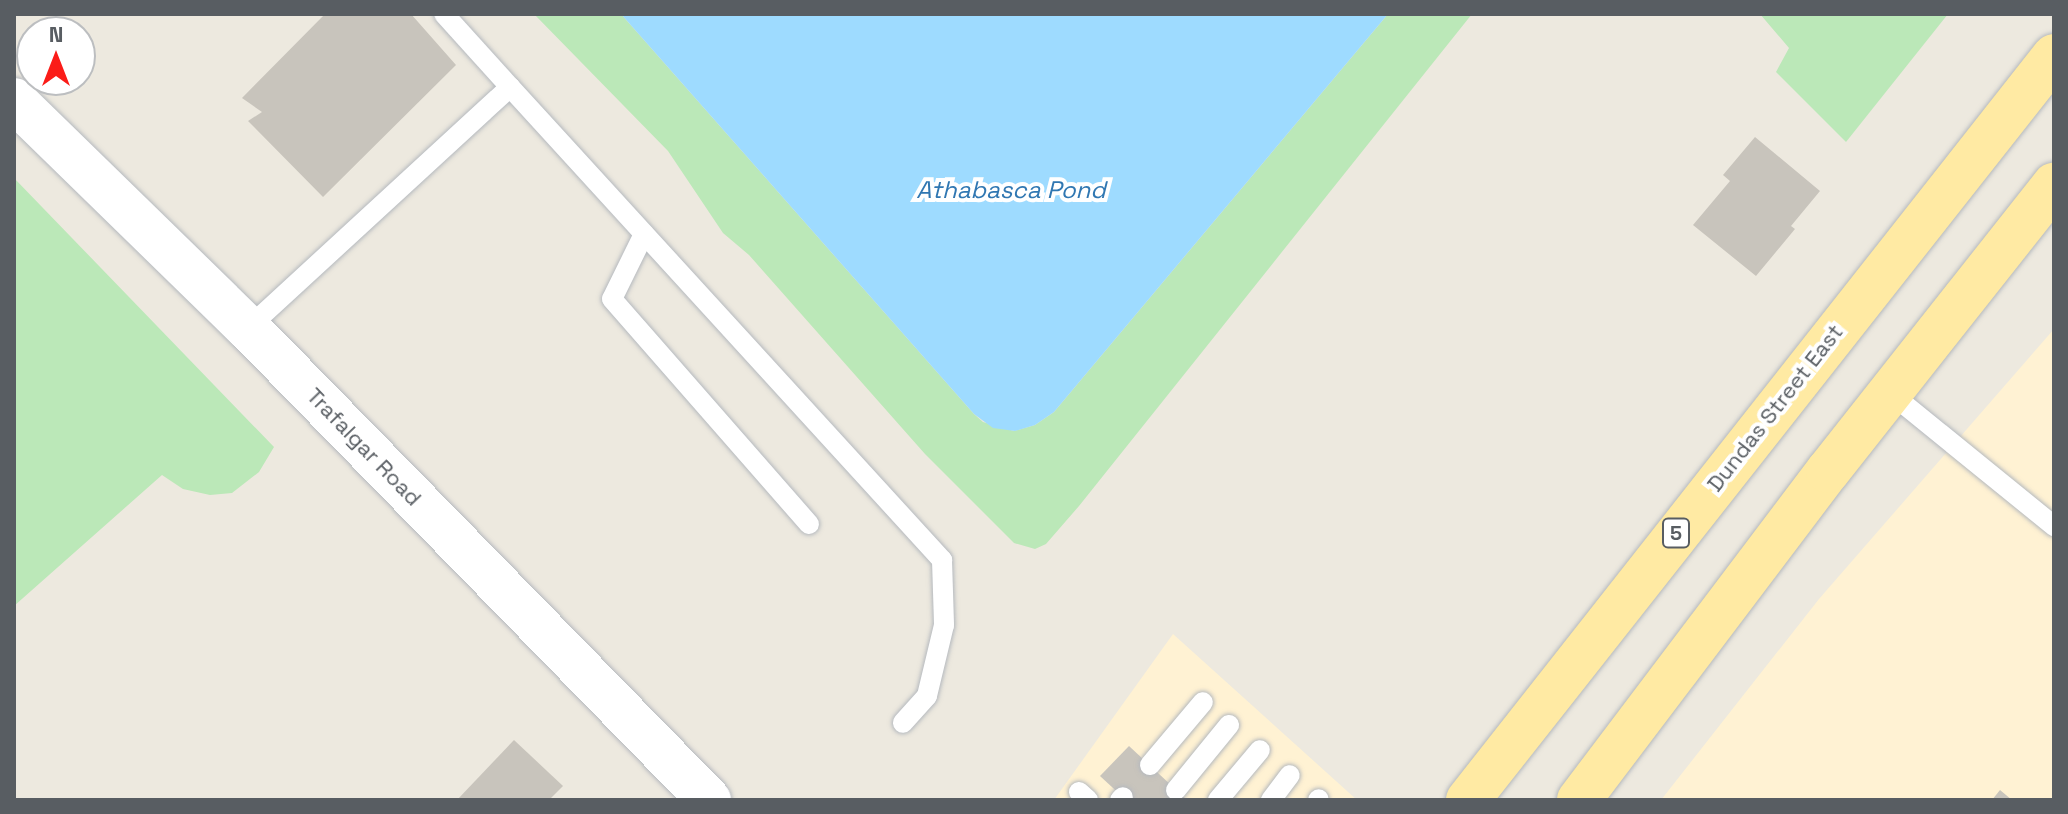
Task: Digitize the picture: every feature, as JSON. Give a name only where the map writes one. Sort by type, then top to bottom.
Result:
[{"type":"main road","name":"Dundas Street East","points":[[1468,800],[2054,56]]},
{"type":"main road","name":"Trafalgar Road","points":[[14,100],[248,328],[709,800]]},
{"type":"main road","points":[[1579,800],[1889,392],[2054,185]]},
{"type":"lane","points":[[444,14],[942,560],[944,625],[927,696],[903,723]]},
{"type":"lane","points":[[248,328],[510,87]]},
{"type":"lane","points":[[644,234],[612,299],[809,524]]},
{"type":"lane","points":[[1889,392],[2054,526]]},
{"type":"lane","points":[[1150,765],[1203,702]]},
{"type":"lane","points":[[1176,790],[1229,725]]},
{"type":"lane","points":[[1218,800],[1260,750]]},
{"type":"lane","points":[[1271,800],[1290,775]]},
{"type":"shaded area","points":[[2054,329],[2054,800],[1661,800],[1819,599]]},
{"type":"shaded area","points":[[1173,634],[1357,800],[1054,800]]},
{"type":"green space","points":[[534,14],[621,14],[974,414],[983,422],[1014,431],[1035,425],[1054,412],[1388,14],[1472,14],[1079,506],[1046,544],[1035,549],[1014,543],[925,454],[749,255],[723,233],[668,151]]},
{"type":"green space","points":[[1760,14],[1948,14],[1846,142],[1776,72],[1789,48]]},
{"type":"green space","points":[[14,178],[274,447],[259,472],[232,493],[210,495],[183,489],[162,475],[14,606]]},
{"type":"water","name":"Athabasca Pond","points":[[621,14],[1388,14],[1054,412],[1035,425],[1015,431],[993,428],[974,414]]},
{"type":"building","points":[[325,14],[411,14],[456,65],[323,197],[248,121],[262,112],[242,98]]},
{"type":"building","points":[[1755,137],[1820,191],[1791,226],[1795,229],[1756,276],[1693,225],[1730,181],[1723,175]]},
{"type":"building","points":[[514,740],[563,786],[549,800],[457,800]]},
{"type":"building","points":[[1129,746],[1187,800],[1126,800],[1100,776]]},
{"type":"building","points":[[2000,790],[2012,800],[1992,800]]}]
